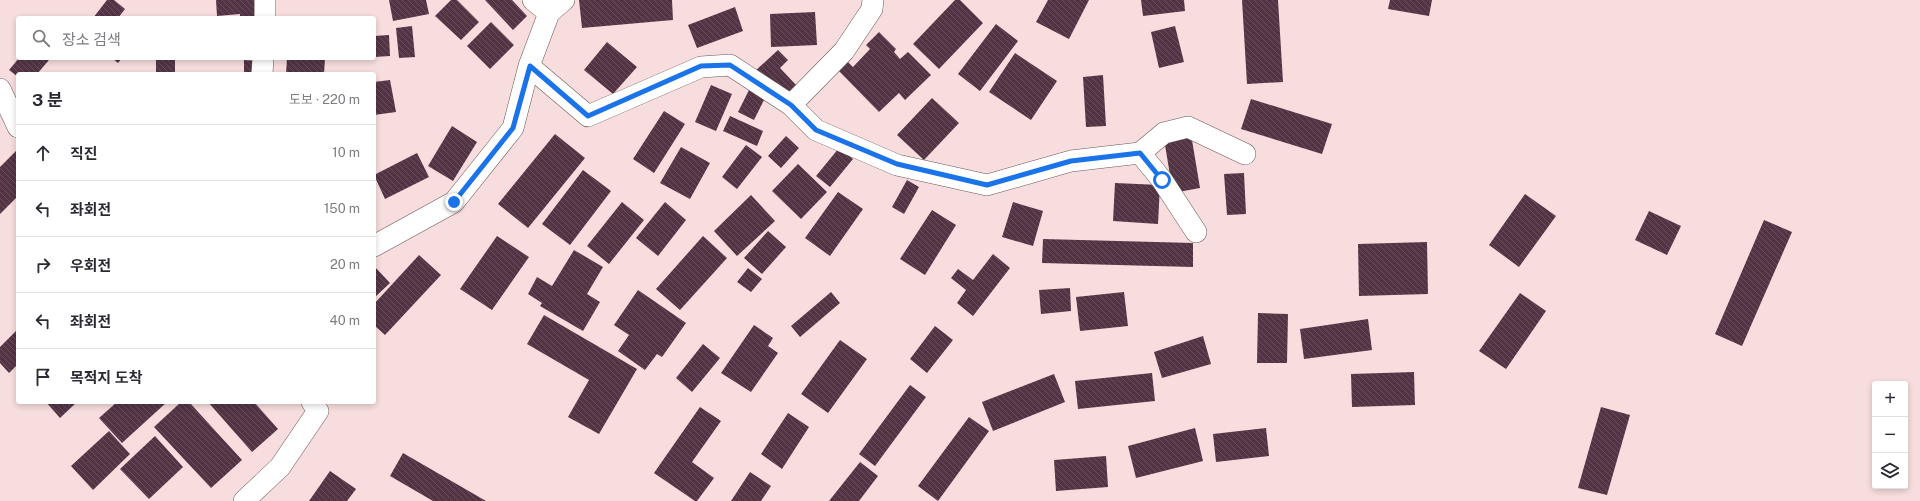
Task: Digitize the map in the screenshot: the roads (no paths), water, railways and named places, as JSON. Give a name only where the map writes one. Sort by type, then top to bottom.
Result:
[{"type":"street","points":[[265,0],[265,16]]},
{"type":"street","points":[[376,245],[454,202],[513,128],[530,66],[556,7],[533,0]]},
{"type":"street","points":[[791,105],[844,51],[872,9],[873,0]]},
{"type":"street","points":[[262,72],[263,60]]},
{"type":"street","points":[[530,66],[588,116],[701,66],[730,65],[791,105],[816,130],[897,164],[987,185],[1071,161],[1140,153],[1164,133],[1188,127],[1245,154]]},
{"type":"street","points":[[0,89],[16,123]]},
{"type":"street","points":[[1140,153],[1162,180],[1196,232]]},
{"type":"street","points":[[244,501],[280,467],[318,410],[314,404]]}]
